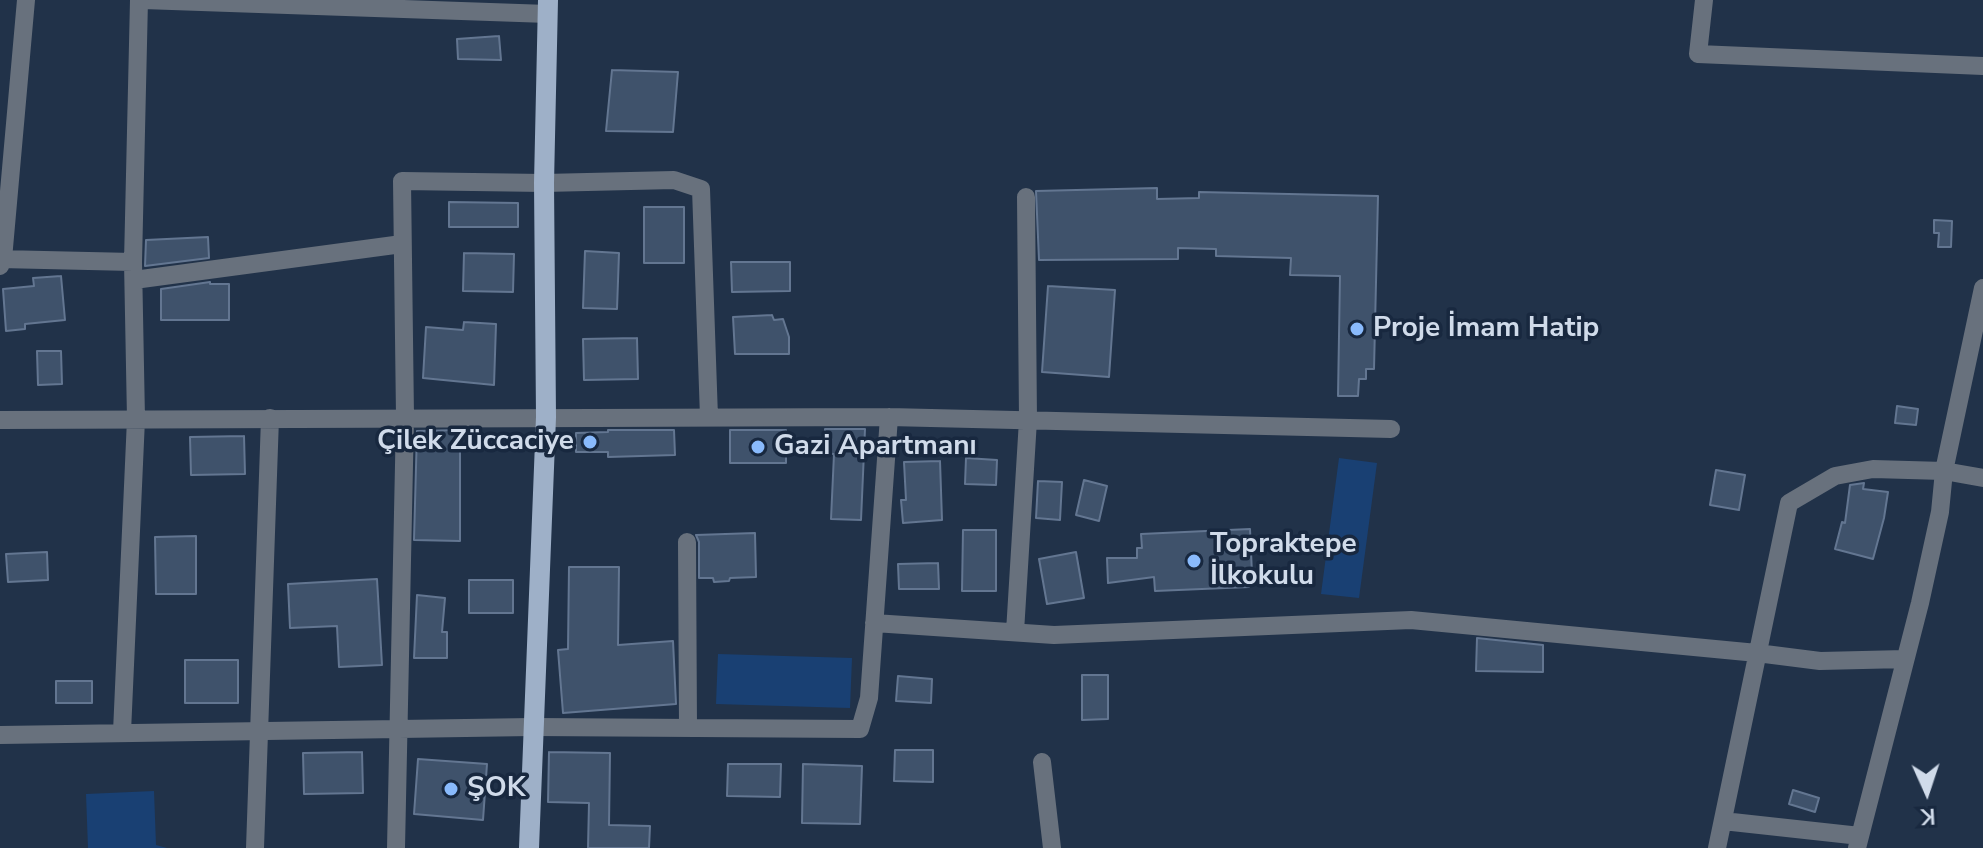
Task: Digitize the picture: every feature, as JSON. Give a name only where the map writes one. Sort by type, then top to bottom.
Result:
[{"type":"main road","points":[[529,848],[546,417],[544,183],[548,7]]},
{"type":"street","points":[[26,0],[1,261],[134,271],[402,244]]},
{"type":"street","points":[[122,732],[136,419],[134,271],[141,0],[548,7]]},
{"type":"street","points":[[1704,0],[1698,54],[1983,66]]},
{"type":"street","points":[[396,848],[405,417],[402,181],[544,183],[674,180],[701,189],[709,417]]},
{"type":"street","points":[[1015,632],[1028,420],[1026,197]]},
{"type":"street","points":[[1723,821],[1858,842],[1940,512],[1944,471],[1983,288]]},
{"type":"street","points":[[0,735],[532,727],[860,729],[869,698],[889,417]]},
{"type":"street","points":[[0,420],[889,417],[1391,429]]},
{"type":"street","points":[[255,848],[270,418]]},
{"type":"street","points":[[1717,848],[1789,503],[1835,476],[1873,469],[1944,471],[1983,478]]},
{"type":"street","points":[[687,542],[688,728]]},
{"type":"street","points":[[874,623],[1054,635],[1411,620],[1820,661],[1905,659]]},
{"type":"street","points":[[1042,762],[1052,848]]},
{"type":"shaded area","points":[[1339,458],[1377,463],[1359,598],[1321,594]]},
{"type":"shaded area","points":[[718,654],[852,658],[850,708],[716,704]]},
{"type":"shaded area","points":[[154,791],[156,845],[167,848],[88,848],[86,794]]},
{"type":"building","points":[[499,36],[501,60],[458,59],[457,39]]},
{"type":"building","points":[[612,70],[678,72],[673,132],[606,131]]},
{"type":"building","name":"Proje İmam Hatip","points":[[1157,188],[1157,199],[1199,198],[1199,192],[1378,196],[1374,369],[1366,369],[1366,379],[1359,379],[1358,396],[1338,396],[1340,276],[1290,275],[1291,258],[1216,256],[1216,249],[1178,248],[1178,259],[1039,260],[1036,191]]},
{"type":"building","points":[[449,202],[518,203],[518,227],[449,227]]},
{"type":"building","points":[[644,207],[684,207],[684,263],[644,263]]},
{"type":"building","points":[[1934,220],[1952,221],[1951,247],[1938,247],[1939,233],[1934,233]]},
{"type":"building","points":[[208,237],[209,258],[145,266],[146,240]]},
{"type":"building","points":[[585,251],[619,253],[617,309],[583,308]]},
{"type":"building","points":[[464,253],[514,254],[513,292],[463,291]]},
{"type":"building","points":[[731,262],[790,262],[790,291],[732,292]]},
{"type":"building","points":[[61,276],[65,320],[25,324],[25,329],[6,331],[3,289],[34,286],[33,278]]},
{"type":"building","points":[[210,282],[229,284],[229,320],[161,320],[161,289]]},
{"type":"building","points":[[1048,286],[1115,290],[1109,377],[1042,372]]},
{"type":"building","points":[[772,315],[774,320],[783,319],[789,337],[789,354],[735,354],[733,317]]},
{"type":"building","points":[[464,322],[496,324],[494,385],[423,378],[426,327],[463,330]]},
{"type":"building","points":[[637,338],[638,379],[584,380],[583,339]]},
{"type":"building","points":[[37,351],[61,351],[62,384],[38,385]]},
{"type":"building","points":[[1897,406],[1918,409],[1916,425],[1895,423]]},
{"type":"building","points":[[825,429],[865,429],[861,520],[831,519],[834,454],[824,453]]},
{"type":"building","points":[[460,430],[460,541],[414,540],[417,431]]},
{"type":"building","points":[[674,430],[675,455],[608,457],[608,452],[576,452],[576,433]]},
{"type":"building","name":"Gazi Apartmanı","points":[[730,430],[786,430],[786,463],[730,463]]},
{"type":"building","points":[[244,436],[245,474],[191,475],[190,437]]},
{"type":"building","points":[[966,458],[997,460],[996,485],[965,484]]},
{"type":"building","points":[[940,461],[942,520],[903,523],[901,500],[906,500],[904,462]]},
{"type":"building","points":[[1716,470],[1745,475],[1739,510],[1710,505]]},
{"type":"building","points":[[1084,480],[1107,486],[1099,521],[1076,515]]},
{"type":"building","points":[[1038,481],[1062,482],[1060,520],[1036,518]]},
{"type":"building","points":[[1864,483],[1863,489],[1888,492],[1873,559],[1835,549],[1842,522],[1845,523],[1850,485]]},
{"type":"building","name":"Topraktepe İlkokulu","points":[[1250,529],[1252,574],[1249,574],[1249,587],[1155,591],[1154,577],[1108,583],[1107,558],[1137,558],[1137,548],[1142,548],[1141,534]]},
{"type":"building","points":[[963,530],[996,530],[996,591],[962,591]]},
{"type":"building","points":[[755,533],[756,577],[714,582],[713,578],[699,578],[699,542],[696,535]]},
{"type":"building","points":[[196,536],[196,594],[156,594],[155,537]]},
{"type":"building","points":[[47,552],[48,580],[8,582],[6,554]]},
{"type":"building","points":[[1076,552],[1084,598],[1047,604],[1039,559]]},
{"type":"building","points":[[938,563],[939,589],[899,589],[898,564]]},
{"type":"building","points":[[569,567],[619,567],[618,645],[673,641],[676,704],[563,713],[558,650],[568,649]]},
{"type":"building","points":[[377,579],[382,665],[339,667],[337,626],[290,628],[288,584]]},
{"type":"building","points":[[469,580],[513,580],[513,613],[469,613]]},
{"type":"building","points":[[417,595],[445,598],[442,632],[447,632],[447,658],[414,658]]},
{"type":"building","points":[[1477,638],[1543,645],[1543,672],[1476,671]]},
{"type":"building","points":[[185,660],[238,660],[238,703],[185,703]]},
{"type":"building","points":[[1082,675],[1108,675],[1108,719],[1082,720]]},
{"type":"building","points":[[898,676],[932,679],[931,703],[896,701]]},
{"type":"building","points":[[56,681],[92,681],[92,703],[56,703]]},
{"type":"building","points":[[895,750],[933,750],[933,782],[894,781]]},
{"type":"building","points":[[362,752],[363,793],[304,794],[303,753]]},
{"type":"building","points":[[549,752],[610,753],[609,825],[650,826],[649,848],[588,848],[589,803],[548,802]]},
{"type":"building","name":"ŞOK","points":[[418,759],[487,764],[483,820],[414,814]]},
{"type":"building","points":[[728,764],[781,764],[780,797],[727,796]]},
{"type":"building","points":[[803,764],[862,766],[860,824],[802,823]]},
{"type":"building","points":[[1793,790],[1819,798],[1815,812],[1789,804]]},
{"type":"place","name":"Proje İmam Hatip","points":[[1357,329]]},
{"type":"place","name":"Çilek Züccaciye","points":[[590,442]]},
{"type":"place","name":"Gazi Apartmanı","points":[[758,447]]},
{"type":"place","name":"Topraktepe İlkokulu","points":[[1194,561]]},
{"type":"place","name":"ŞOK","points":[[451,789]]}]
